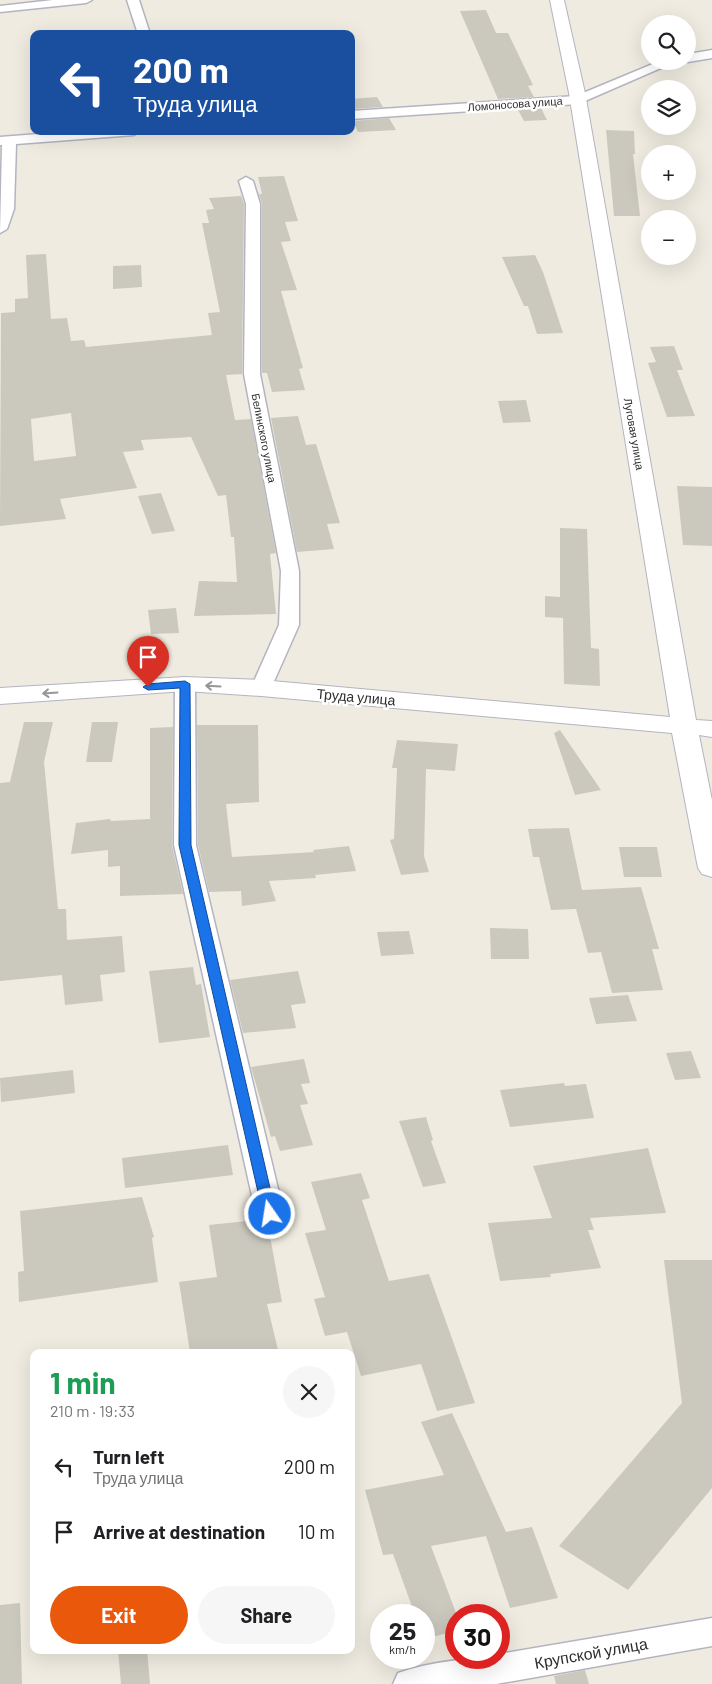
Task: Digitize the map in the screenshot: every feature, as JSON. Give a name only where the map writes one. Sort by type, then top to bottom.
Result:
[{"type":"street","points":[[0,9],[86,0]]},
{"type":"street","points":[[133,0],[143,30]]},
{"type":"street","name":"Луговая улица","points":[[557,0],[578,100],[684,727],[712,868]]},
{"type":"street","points":[[696,57],[712,54]]},
{"type":"street","name":"Ломоносова улица","points":[[355,115],[578,100],[649,70]]},
{"type":"street","points":[[0,229],[7,209],[5,141],[82,135]]},
{"type":"street","name":"Белинского улица","points":[[246,181],[253,204],[252,374],[290,571],[289,625],[261,688]]},
{"type":"street","points":[[185,684],[185,845],[270,1214]]},
{"type":"street","name":"Труда улица","points":[[0,696],[185,684],[261,688],[712,729]]},
{"type":"street","name":"Крупской улица","points":[[410,1684],[712,1632]]},
{"type":"building","points":[[486,10],[496,33],[508,33],[533,85],[528,86],[534,97],[498,99],[460,11]]},
{"type":"building","points":[[377,97],[383,107],[355,109],[355,99]]},
{"type":"building","points":[[541,108],[547,120],[524,121],[518,110]]},
{"type":"building","points":[[389,118],[396,130],[358,132],[355,121]]},
{"type":"building","points":[[606,130],[634,131],[635,154],[633,154],[640,216],[614,216]]},
{"type":"building","points":[[284,176],[298,221],[285,222],[291,241],[281,242],[297,290],[281,291],[303,368],[299,369],[305,390],[272,392],[267,373],[262,373],[262,204],[259,194],[262,194],[258,177]]},
{"type":"building","points":[[241,196],[244,204],[242,374],[226,375],[235,420],[251,419],[276,553],[270,554],[276,614],[194,616],[199,581],[237,582],[234,537],[231,537],[226,495],[218,496],[191,437],[141,440],[144,450],[123,452],[137,488],[60,499],[66,519],[0,526],[1,313],[15,312],[15,299],[28,298],[26,255],[46,254],[51,319],[67,318],[71,341],[84,340],[86,347],[212,335],[208,313],[220,312],[202,223],[209,223],[206,210],[214,209],[209,198]],"holes":[[[71,413],[76,456],[34,461],[31,419]]]},
{"type":"building","points":[[535,255],[543,272],[563,333],[537,334],[528,306],[524,306],[502,257]]},
{"type":"building","points":[[141,265],[142,287],[113,289],[113,266]]},
{"type":"building","points":[[674,346],[683,370],[677,370],[695,416],[667,417],[648,363],[656,362],[650,347]]},
{"type":"building","points":[[526,400],[531,422],[503,423],[498,401]]},
{"type":"building","points":[[298,416],[306,445],[316,444],[340,523],[327,524],[334,549],[297,552],[271,418]]},
{"type":"building","points":[[677,486],[712,487],[712,546],[683,545]]},
{"type":"building","points":[[161,493],[175,531],[152,534],[138,496]]},
{"type":"building","points":[[560,528],[587,529],[591,648],[599,649],[600,686],[564,684],[563,618],[545,617],[545,596],[560,597]]},
{"type":"building","points":[[176,608],[179,633],[151,634],[148,610]]},
{"type":"building","points":[[24,722],[53,722],[44,762],[58,909],[66,909],[67,940],[122,936],[125,972],[100,975],[103,1001],[65,1005],[62,975],[0,981],[0,783],[10,782]]},
{"type":"building","points":[[92,722],[118,722],[112,762],[86,762]]},
{"type":"building","points":[[197,725],[258,725],[259,802],[226,804],[232,857],[314,852],[313,850],[349,846],[356,871],[315,875],[316,878],[269,881],[276,901],[242,906],[241,891],[209,892],[198,845]]},
{"type":"building","points":[[173,727],[172,845],[183,894],[120,896],[120,866],[108,867],[108,850],[71,854],[76,823],[110,819],[111,821],[150,819],[150,728]]},
{"type":"building","points":[[560,730],[601,790],[575,795],[554,733]]},
{"type":"building","points":[[397,740],[458,744],[455,771],[426,769],[424,856],[429,872],[401,875],[390,840],[394,839],[397,768],[392,768]]},
{"type":"building","points":[[569,828],[582,890],[641,887],[659,949],[652,949],[663,990],[612,993],[601,952],[588,953],[576,909],[551,910],[539,857],[533,857],[528,829]]},
{"type":"building","points":[[619,847],[657,847],[662,877],[624,877]]},
{"type":"building","points":[[490,928],[528,929],[529,959],[491,959]]},
{"type":"building","points":[[409,931],[414,954],[381,956],[377,932]]},
{"type":"building","points":[[193,967],[196,985],[201,984],[210,1037],[159,1043],[149,971]]},
{"type":"building","points":[[298,971],[306,1003],[291,1005],[296,1028],[243,1033],[230,980]]},
{"type":"building","points":[[628,995],[637,1021],[596,1024],[589,998]]},
{"type":"building","points":[[691,1051],[701,1078],[675,1080],[666,1053]]},
{"type":"building","points":[[304,1059],[310,1083],[301,1084],[308,1104],[300,1105],[313,1145],[280,1151],[275,1136],[271,1137],[251,1067]]},
{"type":"building","points":[[73,1070],[75,1093],[1,1102],[0,1078]]},
{"type":"building","points":[[564,1083],[565,1086],[586,1084],[594,1118],[510,1127],[500,1090]]},
{"type":"building","points":[[426,1117],[433,1140],[431,1141],[446,1183],[423,1187],[399,1121]]},
{"type":"building","points":[[228,1145],[233,1175],[125,1188],[122,1158]]},
{"type":"building","points":[[648,1148],[666,1213],[590,1218],[594,1230],[588,1230],[601,1268],[550,1274],[551,1277],[500,1281],[488,1223],[552,1218],[533,1166]]},
{"type":"building","points":[[361,1173],[370,1198],[362,1200],[389,1281],[429,1274],[475,1403],[437,1411],[421,1364],[361,1376],[355,1357],[355,1349],[352,1349],[347,1332],[325,1336],[314,1299],[325,1297],[305,1233],[326,1230],[311,1182]]},
{"type":"building","points":[[142,1197],[154,1237],[152,1238],[158,1282],[19,1302],[18,1272],[24,1271],[20,1211]]},
{"type":"building","points":[[257,1220],[268,1225],[282,1302],[267,1304],[278,1349],[190,1349],[179,1282],[217,1277],[209,1225]]},
{"type":"building","points":[[664,1260],[712,1260],[712,1488],[628,1590],[559,1546],[682,1403]]},
{"type":"building","points":[[452,1413],[506,1532],[532,1527],[558,1598],[510,1608],[486,1536],[431,1546],[453,1604],[445,1604],[445,1634],[435,1636],[435,1604],[411,1604],[393,1554],[383,1555],[365,1490],[444,1475],[421,1422]]},
{"type":"building","points":[[20,1603],[22,1684],[0,1684],[0,1605]]},
{"type":"building","points":[[118,1654],[147,1654],[150,1684],[121,1684]]},
{"type":"building","points":[[585,1670],[589,1684],[556,1684],[554,1676]]},
{"type":"route","points":[[148,687],[185,684],[185,845],[270,1214]]}]
